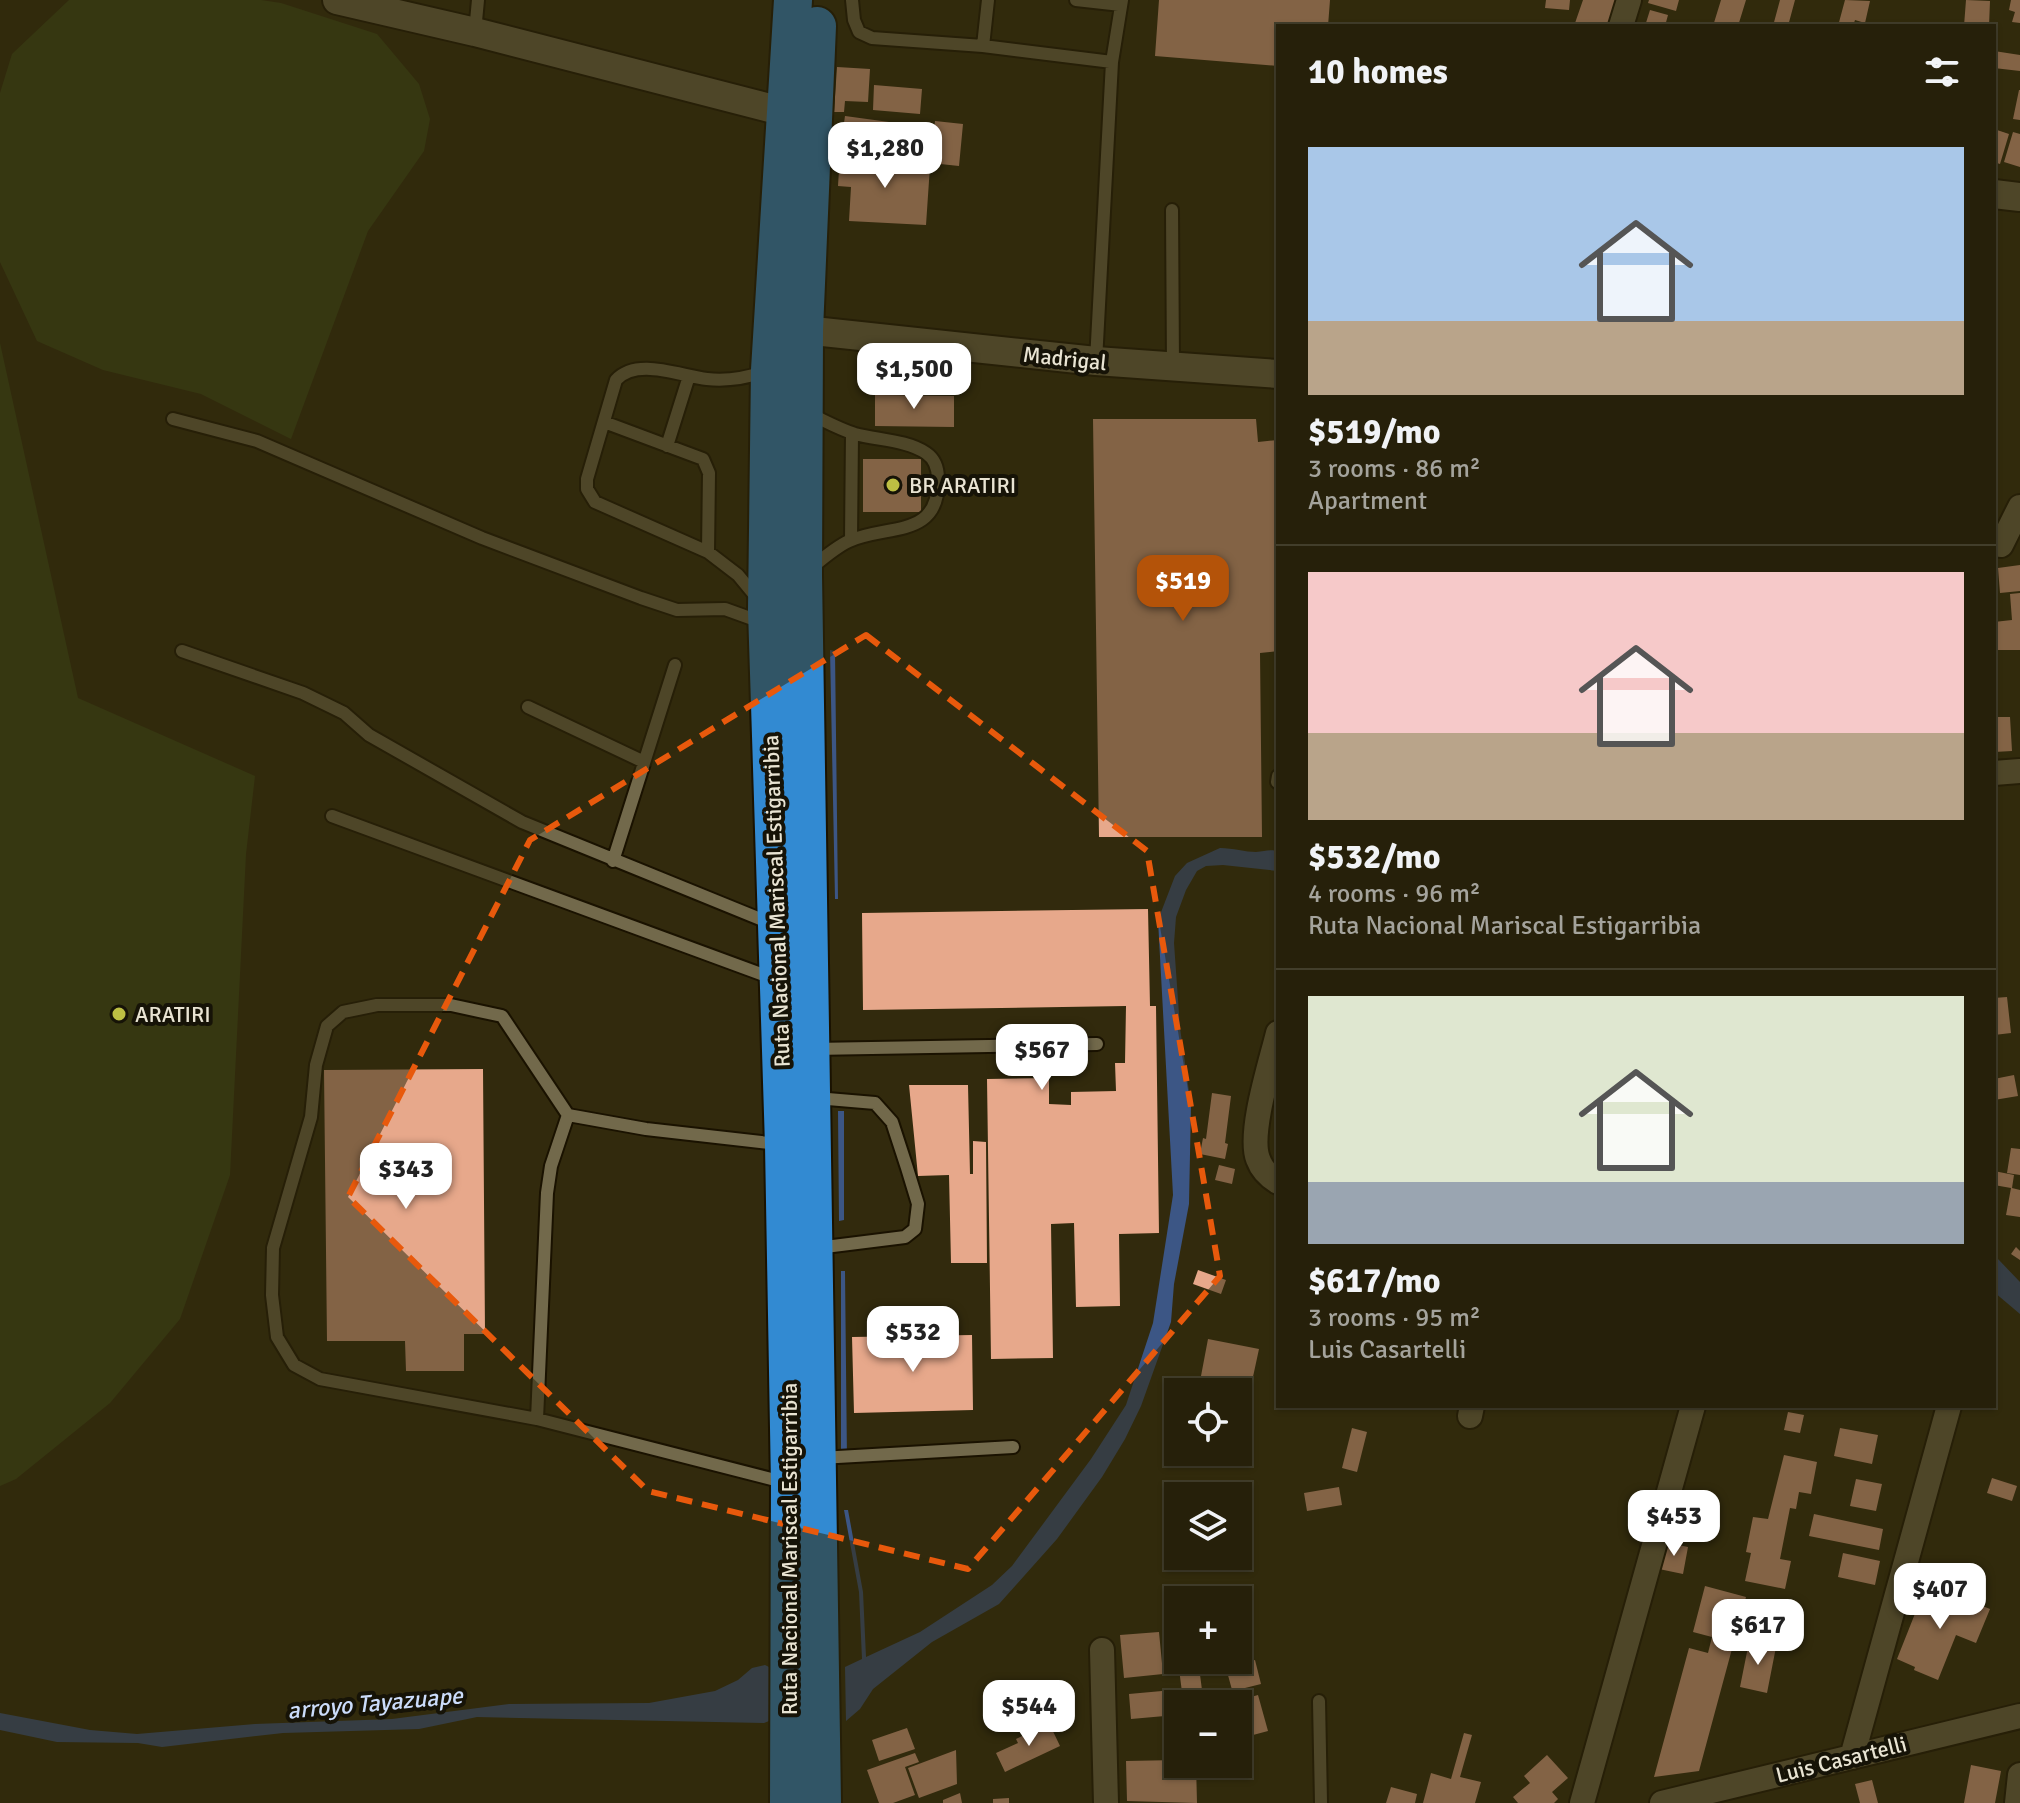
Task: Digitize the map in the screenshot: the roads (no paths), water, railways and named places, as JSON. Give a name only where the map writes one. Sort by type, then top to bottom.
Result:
[{"type":"highway","name":"Ruta Nacional Mariscal Estigarribia","points":[[789,1803],[813,1248],[803,575],[804,330],[800,116],[793,0]]},
{"type":"highway","name":"Ruta Nacional Mariscal Estigarribia","points":[[818,0],[800,116],[770,370],[767,617],[784,1145],[822,1803]]},
{"type":"street","points":[[337,0],[475,32],[800,116]]},
{"type":"street","points":[[1622,24],[1629,0]]},
{"type":"street","points":[[1996,194],[2020,197]]},
{"type":"street","name":"Madrigal","points":[[804,330],[1096,361],[1276,374]]},
{"type":"street","points":[[2005,549],[2020,507]]},
{"type":"street","points":[[1996,773],[2020,771]]},
{"type":"street","points":[[1276,1042],[1257,1123],[1256,1156],[1266,1175],[1276,1181]]},
{"type":"street","points":[[1582,1803],[1692,1408]]},
{"type":"street","points":[[1852,1757],[1948,1408]]},
{"type":"street","points":[[1102,1650],[1106,1803]]},
{"type":"street","name":"Luis Casartelli","points":[[1662,1803],[1732,1795],[1852,1757],[2020,1716]]},
{"type":"street","points":[[2017,1803],[2020,1775]]},
{"type":"lane","points":[[475,32],[478,0]]},
{"type":"lane","points":[[852,0],[859,32],[872,38],[983,46],[1112,62]]},
{"type":"lane","points":[[983,46],[988,0]]},
{"type":"lane","points":[[1076,0],[1121,3],[1112,62],[1096,361]]},
{"type":"lane","points":[[1172,210],[1173,367]]},
{"type":"lane","points":[[767,617],[738,575],[708,552],[595,502],[590,496],[587,479],[616,380],[622,374],[641,369],[729,379],[751,377],[770,370]]},
{"type":"lane","points":[[667,446],[689,376]]},
{"type":"lane","points":[[803,575],[851,540],[908,527],[926,518],[933,510],[938,477],[936,463],[927,453],[852,433],[804,411]]},
{"type":"lane","points":[[173,419],[257,441],[482,538],[677,610],[725,609],[767,617]]},
{"type":"lane","points":[[604,422],[703,459],[708,467],[708,552]]},
{"type":"lane","points":[[851,540],[852,433]]},
{"type":"lane","points":[[182,651],[303,693],[344,713],[369,735],[522,822],[777,925]]},
{"type":"lane","points":[[613,861],[675,665]]},
{"type":"lane","points":[[528,707],[644,762]]},
{"type":"lane","points":[[332,816],[779,980]]},
{"type":"lane","points":[[784,1145],[646,1129],[568,1115],[502,1016],[451,1005],[377,1005],[343,1012],[327,1026],[316,1065],[311,1117],[273,1248],[272,1295],[277,1337],[294,1365],[320,1379],[803,1471],[1013,1447]]},
{"type":"lane","points":[[810,1049],[1097,1044]]},
{"type":"lane","points":[[811,1098],[875,1103],[892,1122],[918,1204],[915,1229],[905,1237],[813,1248]]},
{"type":"lane","points":[[537,1419],[547,1193],[551,1166],[568,1115]]},
{"type":"lane","points":[[1319,1701],[1321,1803]]},
{"type":"water","points":[[830,650],[835,651],[838,899],[835,899]]},
{"type":"water","points":[[1220,848],[1252,852],[1276,851],[1276,871],[1223,865],[1206,866],[1197,871],[1176,917],[1174,943],[1180,1028],[1191,1105],[1189,1204],[1174,1284],[1171,1322],[1141,1406],[1102,1477],[1057,1539],[999,1604],[932,1642],[873,1689],[860,1709],[846,1721],[845,1667],[862,1659],[859,1592],[844,1510],[848,1510],[863,1592],[866,1657],[920,1632],[992,1585],[1012,1566],[1091,1459],[1126,1405],[1153,1323],[1173,1195],[1158,920],[1175,876],[1187,863]]},
{"type":"water","points":[[838,1111],[844,1111],[844,1220],[839,1221]]},
{"type":"water","points":[[1996,1254],[2020,1282],[2020,1314],[1996,1294]]},
{"type":"water","points":[[841,1271],[845,1271],[847,1461],[841,1462]]},
{"type":"water","points":[[765,1665],[775,1670],[774,1719],[764,1723],[477,1717],[419,1729],[283,1733],[162,1747],[138,1743],[57,1742],[0,1730],[0,1713],[90,1730],[137,1734],[255,1724],[392,1719],[509,1704],[649,1703],[715,1691],[738,1680],[752,1668]]},
{"type":"place","name":"BR ARATIRI","points":[[893,485]]},
{"type":"place","name":"ARATIRI","points":[[119,1014]]},
{"type":"water label","name":"arroyo Tayazuape","points":[[375,1703]]}]
